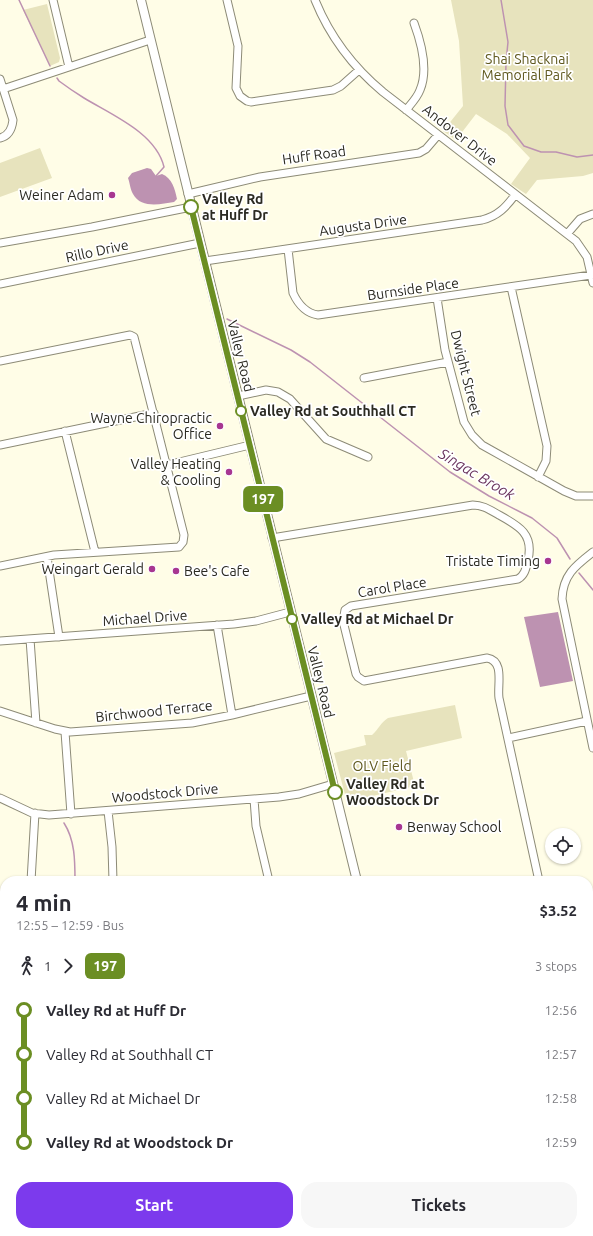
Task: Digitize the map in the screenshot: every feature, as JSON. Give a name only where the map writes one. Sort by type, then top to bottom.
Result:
[{"type":"main road","name":"Valley Road","points":[[140,0],[356,876]]},
{"type":"street","points":[[53,0],[69,67]]},
{"type":"street","points":[[227,0],[238,46],[236,88],[244,99],[251,102],[333,90],[341,86],[359,70]]},
{"type":"street","name":"Andover Drive","points":[[315,0],[330,31],[359,70],[383,92],[576,241],[585,252],[593,283]]},
{"type":"street","points":[[406,110],[418,95],[424,73],[419,36],[414,23]]},
{"type":"street","points":[[3,89],[150,40]]},
{"type":"street","points":[[0,79],[12,115],[13,125],[9,134],[0,138]]},
{"type":"street","name":"Huff Road","points":[[188,194],[260,177],[419,153],[426,149],[438,135]]},
{"type":"street","name":"Augusta Drive","points":[[205,261],[487,219],[499,213],[515,195]]},
{"type":"street","points":[[0,243],[92,227],[191,207]]},
{"type":"street","points":[[567,234],[580,219],[593,214]]},
{"type":"street","name":"Rillo Drive","points":[[0,284],[200,243]]},
{"type":"street","name":"Burnside Place","points":[[288,249],[296,299],[303,309],[313,314],[329,314],[591,275]]},
{"type":"street","points":[[511,287],[547,446],[546,460],[538,476]]},
{"type":"street","name":"Dwight Street","points":[[437,298],[443,341],[448,362],[464,422],[472,435],[482,445],[570,494],[593,496]]},
{"type":"street","points":[[0,361],[130,335],[134,337],[138,346],[184,539],[179,547],[95,552],[47,557],[0,566]]},
{"type":"street","points":[[364,378],[448,362]]},
{"type":"street","points":[[238,396],[266,390],[278,392],[290,399],[326,439],[368,457]]},
{"type":"street","points":[[0,445],[154,413]]},
{"type":"street","points":[[65,431],[95,552]]},
{"type":"street","points":[[167,465],[250,445]]},
{"type":"street","name":"Carol Place","points":[[272,538],[473,505],[488,508],[520,528],[526,537],[529,549],[525,571],[518,579],[351,606],[345,610],[343,618],[356,674],[364,681],[487,658],[494,660],[499,672],[499,698],[538,876]]},
{"type":"street","points":[[593,552],[576,566],[568,575],[563,585],[562,598],[593,748]]},
{"type":"street","points":[[47,557],[59,637]]},
{"type":"street","name":"Michael Drive","points":[[0,641],[247,622],[290,612]]},
{"type":"street","points":[[217,625],[232,715]]},
{"type":"street","points":[[30,639],[36,723]]},
{"type":"street","name":"Birchwood Terrace","points":[[0,711],[65,732],[192,723],[311,696]]},
{"type":"street","points":[[508,738],[588,721]]},
{"type":"street","points":[[65,732],[71,814]]},
{"type":"street","name":"Woodstock Drive","points":[[0,798],[35,813],[50,815],[289,796],[333,784]]},
{"type":"street","points":[[254,799],[256,826],[268,876]]},
{"type":"street","points":[[108,811],[112,847],[113,876]]},
{"type":"street","points":[[31,876],[35,813]]},
{"type":"green space","name":"Shai Shacknai Memorial Park","points":[[451,0],[593,0],[593,173],[583,176],[537,180],[526,194],[511,184],[530,158],[507,134],[476,114],[456,140],[443,131],[463,106],[459,41]]},
{"type":"green space","points":[[47,4],[60,58],[59,62],[50,66],[23,10]]},
{"type":"green space","points":[[40,148],[52,178],[0,197],[0,163]]},
{"type":"green space","name":"OLV Field","points":[[455,705],[462,738],[406,751],[415,786],[347,802],[334,753],[366,745],[364,735],[372,735],[388,718]]},
{"type":"shaded area","points":[[147,168],[151,169],[156,176],[162,174],[171,181],[177,199],[174,202],[163,204],[146,204],[137,199],[132,192],[128,178],[132,173]]},
{"type":"shaded area","points":[[558,612],[573,681],[540,687],[524,617]]},
{"type":"waterway","points":[[19,0],[50,66]]},
{"type":"waterway","name":"Singac Brook","points":[[501,0],[508,42],[505,106],[508,125],[524,146],[541,152],[556,152],[577,157],[593,155]]},
{"type":"waterway","points":[[57,78],[59,81],[84,98],[120,118],[143,135],[152,144],[164,167],[156,176]]},
{"type":"waterway","name":"Singac Brook","points":[[227,319],[291,350],[310,362],[450,472],[489,496],[532,518],[557,538],[570,559]]},
{"type":"waterway","name":"Singac Brook","points":[[579,573],[593,590]]},
{"type":"waterway","points":[[64,823],[68,830],[72,844],[75,876]]},
{"type":"bus line","name":"197","points":[[191,207],[335,792]]},
{"type":"place","name":"Weiner Adam","points":[[112,195]]},
{"type":"place","name":"Valley Rd at Huff Dr","points":[[191,207]]},
{"type":"place","name":"Valley Rd at Southhall CT","points":[[241,411]]},
{"type":"place","name":"Wayne Chiropractic Office","points":[[220,426]]},
{"type":"place","name":"Valley Heating & Cooling","points":[[229,472]]},
{"type":"place","name":"Tristate Timing","points":[[548,561]]},
{"type":"place","name":"Weingart Gerald","points":[[152,569]]},
{"type":"place","name":"Bee's Cafe","points":[[176,571]]},
{"type":"place","name":"Valley Rd at Michael Dr","points":[[292,619]]},
{"type":"place","name":"Valley Rd at Woodstock Dr","points":[[335,792]]},
{"type":"place","name":"Benway School","points":[[399,827]]}]
